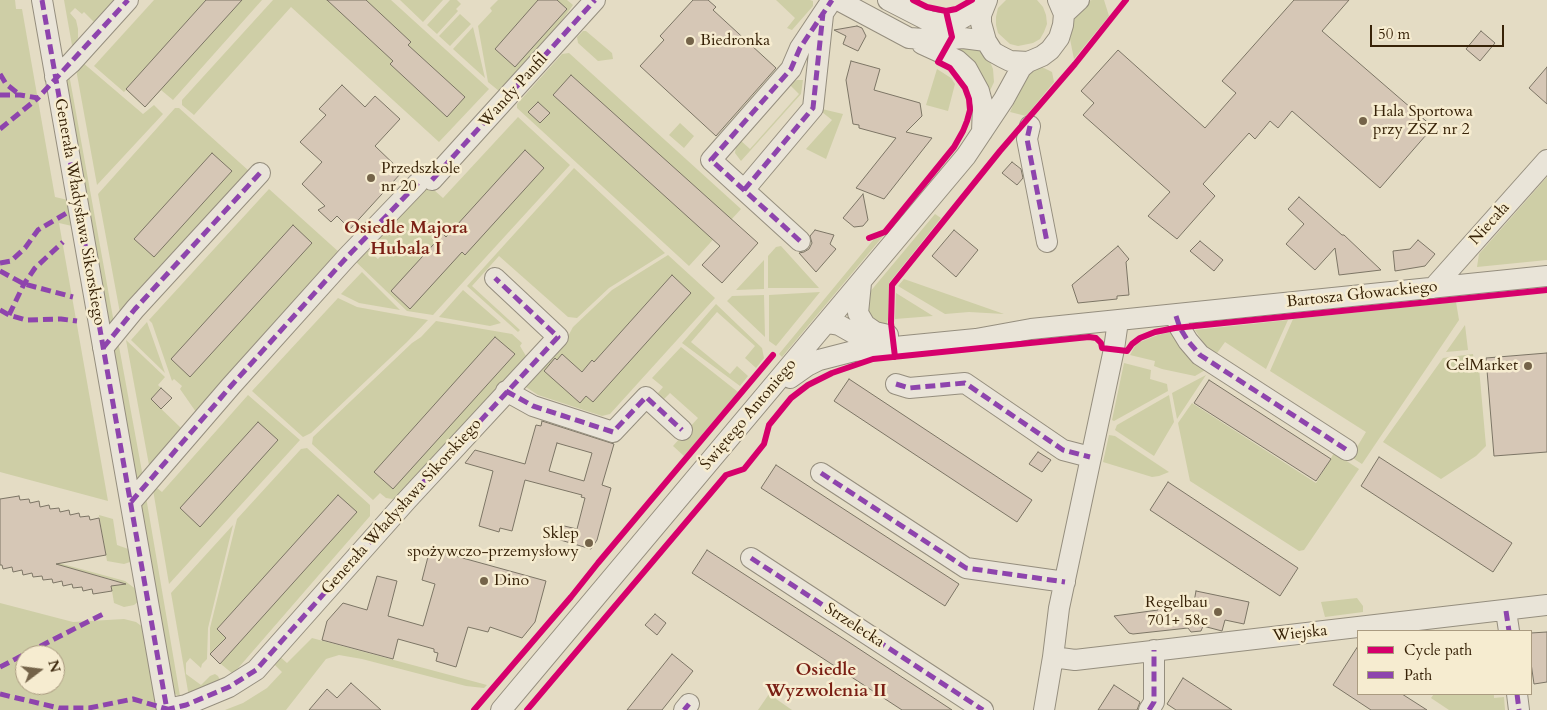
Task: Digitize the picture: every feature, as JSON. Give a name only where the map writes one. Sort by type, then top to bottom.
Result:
[{"type":"street","name":"Generała Władysława Sikorskiego","points":[[42,0],[167,710],[186,705],[229,688],[256,670],[506,391],[558,337],[495,278]]},
{"type":"street","name":"Generała Władysława Sikorskiego","points":[[55,77],[71,63],[128,0]]},
{"type":"street","name":"Wandy Panfil","points":[[130,502],[347,257],[425,182],[595,0]]},
{"type":"street","points":[[888,0],[928,21],[941,23],[959,20],[985,3]]},
{"type":"street","points":[[909,38],[941,40],[963,38],[990,46],[1010,61],[1028,62],[1042,56],[1055,44],[1063,25],[1061,7],[1079,0]]},
{"type":"street","name":"Świętego Antoniego","points":[[985,3],[981,23],[999,66],[1001,81],[987,125]]},
{"type":"street","points":[[831,4],[957,60],[967,69],[979,91],[987,125]]},
{"type":"street","points":[[800,241],[711,160],[791,69],[800,48],[831,4]]},
{"type":"street","points":[[744,190],[813,108],[831,4]]},
{"type":"street","name":"Świętego Antoniego","points":[[501,710],[966,156],[1004,99],[1020,68],[1028,62]]},
{"type":"street","points":[[1030,126],[1027,139],[1047,242]]},
{"type":"street","name":"Niecała","points":[[1433,288],[1547,160]]},
{"type":"street","name":"Generała Władysława Sikorskiego","points":[[103,348],[260,173]]},
{"type":"street","name":"Bartosza Głowackiego","points":[[773,387],[819,360],[854,351],[976,339],[1031,329],[1176,316],[1547,276]]},
{"type":"street","points":[[861,283],[858,313],[865,325],[874,332],[893,336]]},
{"type":"street","points":[[1176,316],[1180,328],[1200,355],[1347,450]]},
{"type":"street","points":[[1044,710],[1059,608],[1114,349],[1118,321]]},
{"type":"street","points":[[827,323],[828,334],[834,342],[841,348],[854,351]]},
{"type":"street","name":"Bartosza Głowackiego","points":[[827,323],[840,325],[862,338],[874,339],[963,329],[1031,329]]},
{"type":"street","points":[[896,384],[909,388],[965,382],[1063,450],[1090,457]]},
{"type":"street","points":[[506,391],[533,406],[612,432],[646,397],[682,430]]},
{"type":"street","points":[[821,473],[966,568],[1065,582]]},
{"type":"street","name":"Strzelecka","points":[[751,558],[982,710]]},
{"type":"street","name":"Wiejska","points":[[1053,657],[1075,660],[1547,605]]},
{"type":"street","points":[[1506,610],[1509,630]]},
{"type":"street","points":[[1149,710],[1154,702],[1154,650]]},
{"type":"street","points":[[1518,695],[1520,710]]},
{"type":"green space","points":[[0,0],[15,0],[16,9],[22,9],[55,197],[68,200],[72,226],[59,223],[108,501],[0,472]]},
{"type":"green space","points":[[64,0],[114,0],[94,22],[84,12],[82,14],[75,8],[70,13],[76,20],[78,29],[78,38],[73,51]]},
{"type":"green space","points":[[154,0],[262,0],[173,100],[161,90],[145,107],[94,66]]},
{"type":"green space","points":[[273,0],[391,0],[489,89],[439,142],[291,7],[194,115],[182,105],[182,100]]},
{"type":"green space","points":[[400,0],[443,0],[423,22]]},
{"type":"green space","points":[[450,0],[457,0],[461,4],[456,9],[458,11],[437,34],[427,25]]},
{"type":"green space","points":[[498,0],[567,0],[573,5],[558,26],[499,91],[488,82],[478,26],[492,11],[490,8]]},
{"type":"green space","points":[[776,0],[810,0],[813,1],[813,6],[792,30],[787,28],[795,18]]},
{"type":"green space","points":[[1006,0],[1037,0],[1043,7],[1047,24],[1040,39],[1033,43],[1018,46],[1010,44],[998,33],[996,17],[998,8]]},
{"type":"green space","points":[[1104,0],[1109,16],[1074,59],[1070,39],[1073,21],[1076,12],[1088,1]]},
{"type":"green space","points":[[460,14],[471,24],[450,46],[439,36]]},
{"type":"green space","points":[[473,27],[485,78],[453,49]]},
{"type":"green space","points":[[583,31],[586,31],[612,53],[613,59],[598,61],[578,43],[577,37]]},
{"type":"green space","points":[[954,47],[978,49],[988,57],[993,69],[994,82],[989,93],[976,65]]},
{"type":"green space","points":[[569,53],[741,209],[689,266],[517,108],[517,104],[562,54]]},
{"type":"green space","points":[[82,62],[143,114],[154,105],[163,114],[97,185],[76,69]]},
{"type":"green space","points":[[1042,67],[1052,72],[1054,82],[1026,116],[1010,112],[1027,74]]},
{"type":"green space","points":[[937,69],[951,78],[955,84],[948,111],[926,105]]},
{"type":"green space","points":[[69,74],[114,323],[107,327],[66,78]]},
{"type":"green space","points":[[797,80],[803,80],[801,94],[741,161],[735,153],[736,146],[740,140],[750,149],[799,94],[789,84]]},
{"type":"green space","points":[[175,108],[179,108],[249,171],[120,313],[98,194]]},
{"type":"green space","points":[[822,109],[843,114],[826,159],[806,149],[832,120],[822,112]]},
{"type":"green space","points":[[518,117],[570,165],[433,315],[407,311],[354,260],[365,248],[378,259],[386,250],[374,239],[426,183],[443,198]]},
{"type":"green space","points":[[680,123],[694,136],[684,148],[669,135]]},
{"type":"green space","points":[[574,168],[665,253],[609,288],[577,318],[568,317],[499,256],[472,286],[520,330],[518,332],[467,286]]},
{"type":"green space","points":[[1547,177],[1547,260],[1477,267],[1479,254]]},
{"type":"green space","points":[[269,189],[340,253],[196,412],[180,389],[182,386],[174,379],[172,381],[152,323],[149,320]]},
{"type":"green space","points":[[935,214],[941,218],[889,283],[888,319],[886,326],[881,325],[870,316],[867,309],[869,293]]},
{"type":"green space","points":[[884,235],[782,357],[779,354],[874,239]]},
{"type":"green space","points":[[781,246],[819,288],[768,288],[768,256],[776,247]]},
{"type":"green space","points":[[668,255],[715,298],[610,414],[602,416],[538,395],[523,385],[566,340],[573,327],[612,290]]},
{"type":"green space","points":[[764,260],[764,289],[736,290]]},
{"type":"green space","points":[[362,272],[400,310],[359,303],[341,294]]},
{"type":"green space","points":[[904,279],[1004,314],[969,312],[945,314],[898,286]]},
{"type":"green space","points":[[463,290],[501,323],[490,326],[439,317]]},
{"type":"green space","points":[[820,292],[776,346],[769,341],[769,295]]},
{"type":"green space","points":[[896,293],[933,316],[895,319]]},
{"type":"green space","points":[[764,295],[765,337],[727,301],[732,296]]},
{"type":"green space","points":[[338,298],[357,307],[428,320],[311,433],[303,437],[252,391]]},
{"type":"green space","points":[[1456,302],[1459,320],[1362,464],[1351,457],[1366,432],[1270,371],[1293,319]]},
{"type":"green space","points":[[716,304],[762,348],[764,358],[756,368],[745,358],[755,346],[717,312],[691,342],[730,374],[737,366],[748,376],[740,386],[682,343]]},
{"type":"green space","points":[[1288,320],[1266,369],[1225,342],[1215,356],[1195,330]]},
{"type":"green space","points":[[436,321],[512,334],[522,343],[520,346],[526,356],[524,362],[397,498],[386,498],[380,493],[373,500],[312,444],[313,437]]},
{"type":"green space","points":[[147,322],[165,373],[131,340]]},
{"type":"green space","points":[[1465,325],[1468,350],[1446,352]]},
{"type":"green space","points":[[1175,331],[1207,369],[1195,376],[1162,369],[1154,366],[1155,361],[1130,355],[1135,346],[1140,342]]},
{"type":"green space","points":[[126,340],[165,377],[158,385],[161,388],[151,399],[181,428],[149,465]]},
{"type":"green space","points":[[118,341],[143,477],[136,485],[111,350]]},
{"type":"green space","points":[[681,347],[738,392],[684,456],[673,446],[698,418],[670,393],[661,402],[658,393],[663,387],[652,378]]},
{"type":"green space","points":[[1473,354],[1474,363],[1479,368],[1486,446],[1476,456],[1441,479],[1383,442],[1443,358]]},
{"type":"green space","points":[[1124,363],[1151,370],[1150,379],[1167,384],[1168,391],[1114,421],[1112,420]]},
{"type":"green space","points":[[1206,375],[1177,419],[1172,393]]},
{"type":"green space","points":[[248,395],[300,440],[169,584],[152,484],[162,492]]},
{"type":"green space","points":[[1169,395],[1174,422],[1154,456],[1115,430],[1117,425]]},
{"type":"green space","points":[[1192,403],[1316,483],[1334,453],[1359,469],[1304,550],[1299,551],[1190,481],[1178,423]]},
{"type":"green space","points":[[1109,435],[1115,436],[1169,472],[1152,477],[1103,462]]},
{"type":"green space","points":[[307,448],[370,505],[370,516],[233,674],[210,655],[210,628],[237,519],[301,449]]},
{"type":"green space","points":[[145,491],[180,696],[172,693],[138,498]]},
{"type":"green space","points":[[99,515],[113,519],[117,545],[131,550],[132,557],[130,562],[124,564],[107,561]]},
{"type":"green space","points":[[233,525],[208,628],[207,659],[201,668],[190,658],[186,663],[186,674],[201,685],[210,676],[215,674],[220,680],[189,697],[171,593]]},
{"type":"green space","points":[[0,547],[125,581],[137,590],[139,601],[134,605],[124,607],[114,603],[110,579],[0,549]]},
{"type":"green space","points":[[1357,598],[1363,606],[1363,612],[1325,617],[1321,602]]},
{"type":"green space","points":[[0,603],[73,622],[124,619],[136,622],[144,628],[159,710],[0,710]]},
{"type":"green space","points":[[312,638],[487,685],[484,688],[466,686],[362,659],[339,655],[326,659],[286,710],[225,710],[243,703],[267,688],[282,672],[273,663],[279,656],[287,663]]},
{"type":"green space","points":[[769,694],[792,710],[758,710]]},
{"type":"green space","points":[[1433,695],[1494,695],[1494,698],[1504,697],[1505,710],[1449,710],[1431,698]]},
{"type":"building","points":[[206,0],[242,0],[145,107],[126,89]]},
{"type":"building","points":[[327,0],[366,0],[411,42],[408,45],[465,97],[447,117],[390,64],[393,61]]},
{"type":"building","points":[[538,0],[557,0],[567,9],[515,67],[495,49]]},
{"type":"building","points":[[693,0],[708,0],[716,7],[713,10],[776,68],[716,136],[640,66],[664,40],[660,36]]},
{"type":"building","points":[[1294,0],[1349,0],[1322,31],[1433,127],[1380,188],[1292,111],[1278,128],[1270,121],[1255,139],[1249,133],[1203,184],[1215,196],[1177,239],[1148,216],[1170,192],[1083,115],[1094,103],[1081,91],[1118,50],[1205,128],[1236,93],[1222,81]]},
{"type":"building","points":[[857,26],[862,28],[866,36],[858,51],[843,44],[846,36],[834,30]]},
{"type":"building","points":[[1481,31],[1495,43],[1480,61],[1466,49]]},
{"type":"building","points":[[851,61],[880,69],[874,90],[920,103],[922,116],[906,132],[932,138],[884,199],[856,188],[896,138],[859,128],[859,125],[853,124],[846,80]]},
{"type":"building","points":[[1547,67],[1547,104],[1529,88]]},
{"type":"building","points":[[571,75],[758,243],[722,283],[702,265],[720,246],[553,95]]},
{"type":"building","points":[[342,85],[365,107],[375,96],[400,119],[375,146],[402,172],[350,229],[337,216],[331,222],[318,210],[325,206],[302,184],[322,162],[300,142],[326,115],[319,109]]},
{"type":"building","points":[[538,102],[550,113],[540,123],[528,112]]},
{"type":"building","points":[[525,150],[544,168],[465,255],[462,252],[410,309],[391,291],[443,234],[446,237]]},
{"type":"building","points":[[212,153],[232,171],[154,257],[134,239]]},
{"type":"building","points":[[1012,162],[1021,169],[1023,178],[1017,185],[1002,173]]},
{"type":"building","points":[[863,194],[868,220],[863,226],[854,227],[843,218]]},
{"type":"building","points":[[1299,197],[1344,235],[1381,270],[1339,275],[1335,248],[1315,270],[1286,244],[1304,224],[1288,209]]},
{"type":"building","points":[[293,225],[312,243],[190,377],[171,359]]},
{"type":"building","points":[[815,230],[834,235],[830,244],[836,249],[816,272],[799,253],[809,249],[812,243],[810,236]]},
{"type":"building","points":[[954,230],[978,250],[956,277],[932,256]]},
{"type":"building","points":[[1418,240],[1435,254],[1425,266],[1395,271],[1393,251],[1410,249]]},
{"type":"building","points":[[1200,241],[1223,260],[1214,271],[1190,251]]},
{"type":"building","points":[[1118,246],[1129,259],[1126,262],[1129,295],[1117,296],[1117,299],[1078,303],[1072,285]]},
{"type":"building","points":[[672,275],[691,293],[593,402],[586,396],[580,403],[544,371],[555,358],[557,360],[562,354],[582,372],[592,360],[594,362]]},
{"type":"building","points":[[495,337],[515,354],[393,489],[374,472]]},
{"type":"building","points":[[1547,353],[1547,452],[1494,456],[1486,358]]},
{"type":"building","points":[[849,379],[1032,500],[1017,522],[834,401]]},
{"type":"building","points":[[1209,380],[1331,459],[1316,481],[1194,403]]},
{"type":"building","points":[[161,388],[172,398],[161,409],[151,399]]},
{"type":"building","points":[[542,421],[614,444],[602,485],[611,488],[597,540],[591,549],[557,539],[560,525],[577,529],[585,498],[581,497],[582,495],[525,480],[512,531],[500,528],[499,532],[479,526],[493,471],[465,463],[475,450],[525,464],[536,425],[541,426]],"holes":[[[557,443],[592,453],[584,481],[549,471]]]},
{"type":"building","points":[[258,422],[278,440],[200,527],[180,508]]},
{"type":"building","points":[[1038,452],[1051,460],[1042,472],[1029,464]]},
{"type":"building","points":[[1379,457],[1512,543],[1493,572],[1361,486]]},
{"type":"building","points":[[776,465],[959,584],[945,606],[761,488]]},
{"type":"building","points":[[1168,482],[1298,568],[1280,596],[1150,510]]},
{"type":"building","points":[[338,495],[357,512],[220,664],[210,654],[226,638],[217,629]]},
{"type":"building","points":[[19,496],[20,500],[29,499],[30,503],[39,501],[40,507],[49,505],[50,509],[59,508],[60,512],[69,510],[70,515],[79,513],[80,517],[89,516],[90,520],[99,518],[106,555],[56,564],[126,584],[111,586],[112,591],[93,594],[92,589],[83,591],[82,587],[73,588],[72,584],[63,586],[62,581],[53,583],[52,579],[43,580],[42,576],[33,577],[32,573],[23,575],[22,570],[13,572],[12,567],[3,569],[2,565],[0,565],[0,499]]},
{"type":"building","points":[[430,549],[546,581],[535,622],[522,638],[490,627],[488,632],[468,627],[456,667],[436,661],[438,653],[434,652],[434,649],[398,639],[393,659],[322,640],[327,621],[343,603],[367,610],[377,576],[397,581],[388,616],[423,626],[435,584],[422,580]]},
{"type":"building","points":[[707,550],[952,710],[902,710],[692,573]]},
{"type":"building","points":[[1196,591],[1249,602],[1244,624],[1225,620],[1222,631],[1203,626],[1201,631],[1191,632],[1188,628],[1133,634],[1129,633],[1114,616],[1158,610],[1158,605],[1194,602]]},
{"type":"building","points":[[655,614],[666,623],[657,635],[645,625]]},
{"type":"building","points":[[1547,632],[1547,682],[1534,684],[1532,633]]},
{"type":"building","points":[[1357,648],[1357,695],[1404,695],[1427,710],[1371,710],[1333,685]]},
{"type":"building","points":[[672,654],[693,671],[662,710],[627,710]]},
{"type":"building","points":[[1183,678],[1232,710],[1176,710],[1167,704]]},
{"type":"building","points":[[351,683],[381,710],[309,710],[327,689],[337,698]]},
{"type":"building","points":[[1114,685],[1140,702],[1137,710],[1098,710]]},
{"type":"marked path","points":[[42,0],[167,710]]},
{"type":"marked path","points":[[0,95],[20,95],[38,98],[128,0]]},
{"type":"marked path","points":[[432,180],[595,0]]},
{"type":"marked path","points":[[800,241],[711,160],[791,69],[800,48],[832,0]]},
{"type":"marked path","points":[[744,190],[813,108],[823,13]]},
{"type":"marked path","points":[[0,74],[6,84],[20,95]]},
{"type":"marked path","points":[[0,129],[38,98]]},
{"type":"marked path","points":[[1030,126],[1027,139],[1047,242]]},
{"type":"marked path","points":[[103,348],[135,309],[260,173]]},
{"type":"marked path","points":[[131,502],[231,386],[347,257],[418,183]]},
{"type":"marked path","points":[[0,263],[11,261],[25,248],[38,230],[70,211]]},
{"type":"marked path","points":[[9,315],[24,284],[35,268],[63,242]]},
{"type":"marked path","points":[[0,271],[24,284],[73,297]]},
{"type":"marked path","points":[[165,710],[186,705],[229,687],[256,670],[407,500],[558,337],[495,278]]},
{"type":"marked path","points":[[0,310],[26,320],[61,319],[77,321]]},
{"type":"marked path","points":[[1176,316],[1180,328],[1200,355],[1347,450]]},
{"type":"marked path","points":[[896,384],[909,388],[965,383],[1063,450],[1090,457]]},
{"type":"marked path","points":[[506,391],[533,406],[613,432],[646,397],[682,430]]},
{"type":"marked path","points":[[821,473],[966,568],[1065,582]]},
{"type":"marked path","points":[[751,558],[983,710]]},
{"type":"marked path","points":[[1506,611],[1509,630]]},
{"type":"marked path","points":[[0,667],[105,613]]},
{"type":"marked path","points":[[1149,710],[1154,702],[1154,650]]},
{"type":"marked path","points":[[0,694],[59,708],[89,708],[133,699],[167,709]]},
{"type":"marked path","points":[[1517,695],[1519,710]]},
{"type":"marked path","points":[[684,710],[689,704]]},
{"type":"cycle path","points":[[913,0],[927,7],[946,11],[956,9],[972,0]]},
{"type":"cycle path","points":[[895,357],[891,323],[892,285],[1000,151],[1075,64],[1126,0]]},
{"type":"cycle path","points":[[869,238],[885,232],[954,147],[967,121],[970,110],[965,88],[950,68],[938,62],[952,37],[946,11]]},
{"type":"cycle path","points":[[527,710],[726,475],[744,469],[764,444],[769,425],[791,398],[808,385],[832,373],[873,359],[1089,337],[1096,338],[1101,343],[1102,348],[1127,351],[1140,338],[1155,332],[1175,328],[1547,290]]},
{"type":"cycle path","points":[[474,710],[773,355]]},
{"type":"place","name":"Biedronka","points":[[690,41]]},
{"type":"place","name":"Hala Sportowa przy ZSZ nr 2","points":[[1363,121]]},
{"type":"place","name":"Przedszkole nr 20","points":[[371,178]]},
{"type":"place","name":"CelMarket","points":[[1528,366]]},
{"type":"place","name":"Sklep spożywczo-przemysłowy","points":[[589,543]]},
{"type":"place","name":"Dino","points":[[484,581]]},
{"type":"place","name":"Regelbau 701+ 58c","points":[[1218,612]]},
{"type":"district","name":"Osiedle Majora Hubala I","points":[[406,239]]},
{"type":"district","name":"Osiedle Wyzwolenia II","points":[[826,681]]}]
